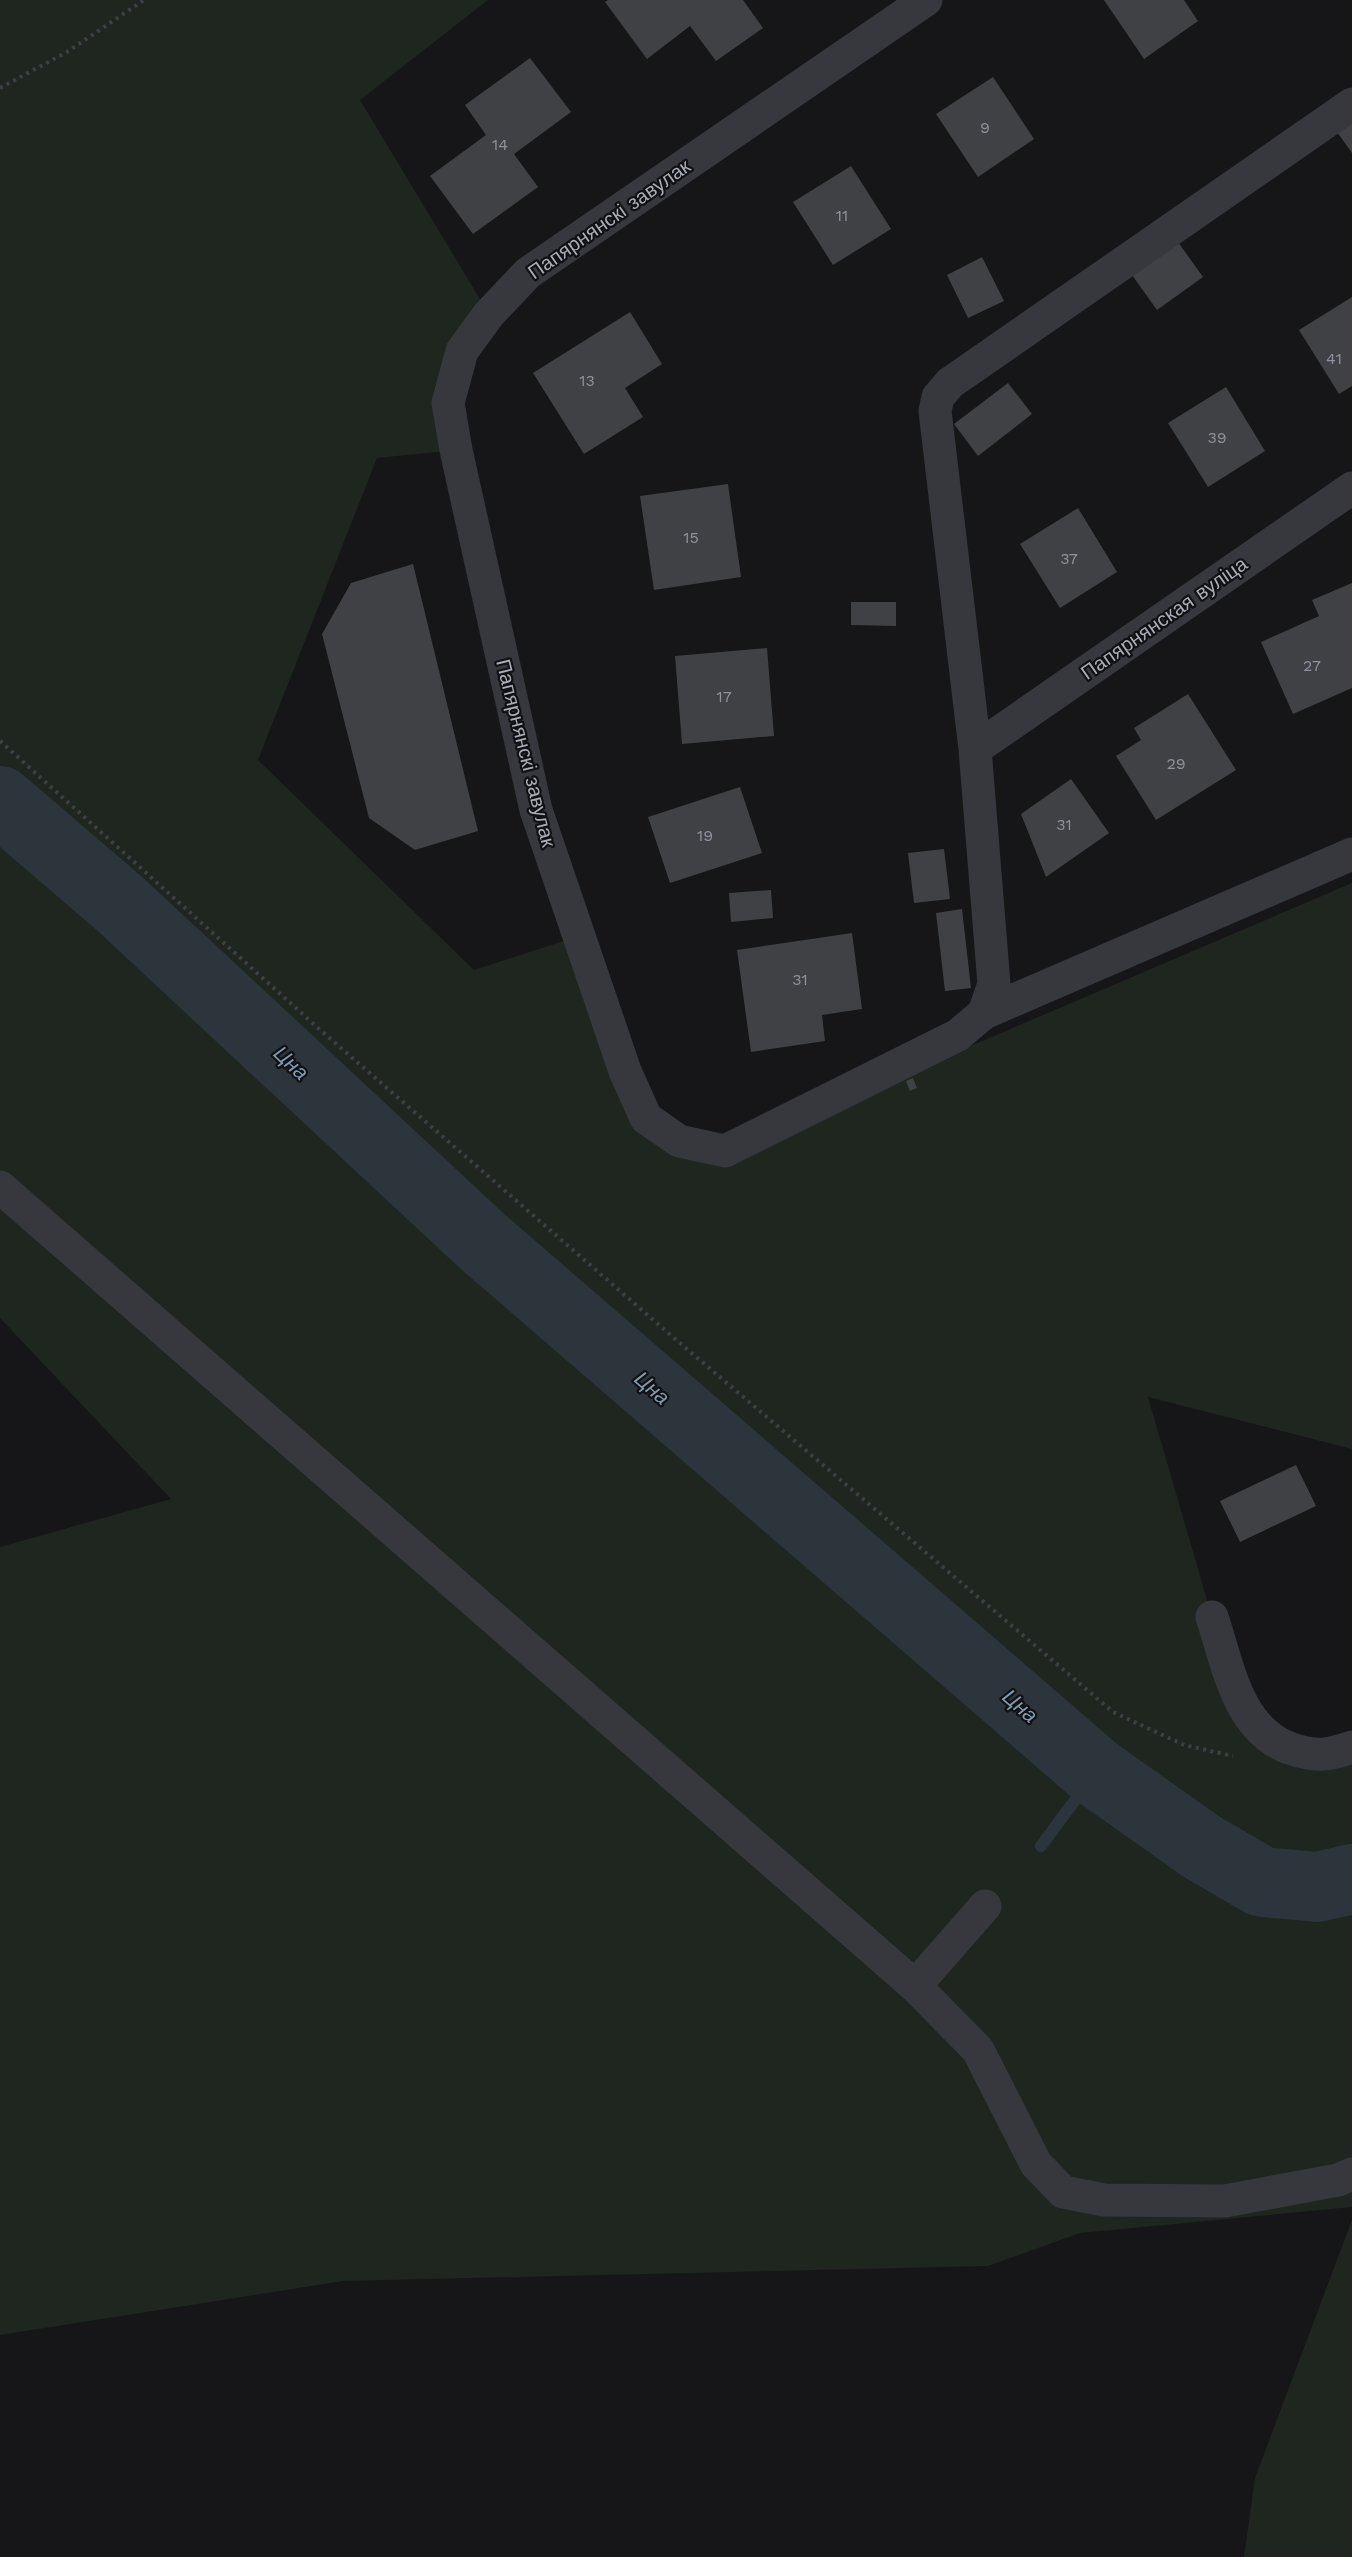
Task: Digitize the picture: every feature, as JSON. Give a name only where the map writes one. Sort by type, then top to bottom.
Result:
[{"type":"street","name":"Папярнянскі завулак","points":[[926,0],[528,273],[489,314],[462,351],[448,403],[456,450],[536,810],[625,1071],[646,1118],[679,1141],[725,1151],[958,1035],[984,1013]]},
{"type":"street","points":[[984,1013],[994,984],[975,749],[935,411],[938,397],[950,383],[1352,104]]},
{"type":"street","name":"Папярнянская вуліца","points":[[975,749],[1352,488]]},
{"type":"street","points":[[984,1013],[1352,854]]},
{"type":"street","points":[[0,1187],[915,1986],[978,2050],[1036,2164],[1063,2192],[1104,2200],[1225,2201],[1338,2180],[1352,2174]]},
{"type":"street","points":[[1212,1617],[1237,1694],[1257,1728],[1278,1743],[1303,1753],[1330,1755],[1352,1747]]},
{"type":"street","points":[[915,1986],[985,1906]]},
{"type":"path","points":[[0,88],[67,52],[144,0]]},
{"type":"path","points":[[0,741],[345,1051],[665,1330],[1113,1712],[1184,1744],[1236,1757]]},
{"type":"shaded area","points":[[0,0],[488,0],[360,100],[489,314],[462,351],[456,450],[377,458],[258,760],[474,970],[579,936],[646,1118],[725,1151],[1352,883],[1352,1449],[1148,1397],[1212,1617],[1257,1728],[1352,1747],[1352,2207],[1080,2233],[988,2266],[343,2281],[0,2335],[0,1547],[171,1499],[0,1318]]},
{"type":"shaded area","points":[[1352,2220],[1352,2557],[1244,2557],[1255,2478]]},
{"type":"building","points":[[608,0],[743,0],[763,28],[716,61],[690,26],[647,59],[605,2]]},
{"type":"building","points":[[1104,0],[1184,0],[1198,21],[1144,59]]},
{"type":"building","points":[[530,58],[571,112],[514,154],[538,187],[473,234],[430,176],[486,135],[465,105]]},
{"type":"building","points":[[993,77],[1034,139],[978,177],[936,114]]},
{"type":"building","points":[[1352,121],[1352,153],[1337,132]]},
{"type":"building","points":[[851,166],[891,229],[833,265],[793,202]]},
{"type":"building","points":[[1178,242],[1203,277],[1157,310],[1132,275]]},
{"type":"building","points":[[982,257],[1004,301],[968,318],[947,275]]},
{"type":"building","points":[[1352,297],[1352,386],[1339,394],[1299,330]]},
{"type":"building","points":[[630,312],[662,364],[625,388],[643,417],[584,454],[533,373]]},
{"type":"building","points":[[1008,383],[1032,414],[978,456],[954,424]]},
{"type":"building","points":[[1226,387],[1265,451],[1208,487],[1168,423]]},
{"type":"building","points":[[728,484],[741,577],[654,590],[640,496]]},
{"type":"building","points":[[1078,508],[1117,572],[1060,608],[1020,544]]},
{"type":"building","points":[[413,564],[478,831],[415,850],[369,818],[322,634],[351,583]]},
{"type":"building","points":[[1352,583],[1352,688],[1293,714],[1261,642],[1319,616],[1312,600]]},
{"type":"building","points":[[851,602],[896,602],[896,626],[851,625]]},
{"type":"building","points":[[767,648],[774,736],[682,744],[675,656]]},
{"type":"building","points":[[1188,694],[1236,770],[1156,820],[1116,756],[1141,740],[1134,728]]},
{"type":"building","points":[[1071,779],[1109,833],[1046,877],[1021,814]]},
{"type":"building","points":[[740,787],[762,853],[670,883],[648,817]]},
{"type":"building","points":[[944,849],[950,899],[914,903],[908,853]]},
{"type":"building","points":[[771,890],[773,918],[731,922],[729,893]]},
{"type":"building","points":[[962,909],[971,988],[945,991],[936,913]]},
{"type":"building","points":[[852,933],[862,1009],[822,1015],[825,1041],[751,1052],[737,950]]},
{"type":"building","points":[[913,1078],[917,1088],[910,1091],[906,1081]]},
{"type":"building","points":[[1296,1465],[1316,1506],[1240,1542],[1220,1501]]},
{"type":"waterway","name":"Цна","points":[[0,801],[120,904],[482,1241],[1096,1772],[1202,1847],[1262,1882],[1317,1887],[1352,1879]]},
{"type":"waterway","points":[[1041,1846],[1096,1772]]}]
